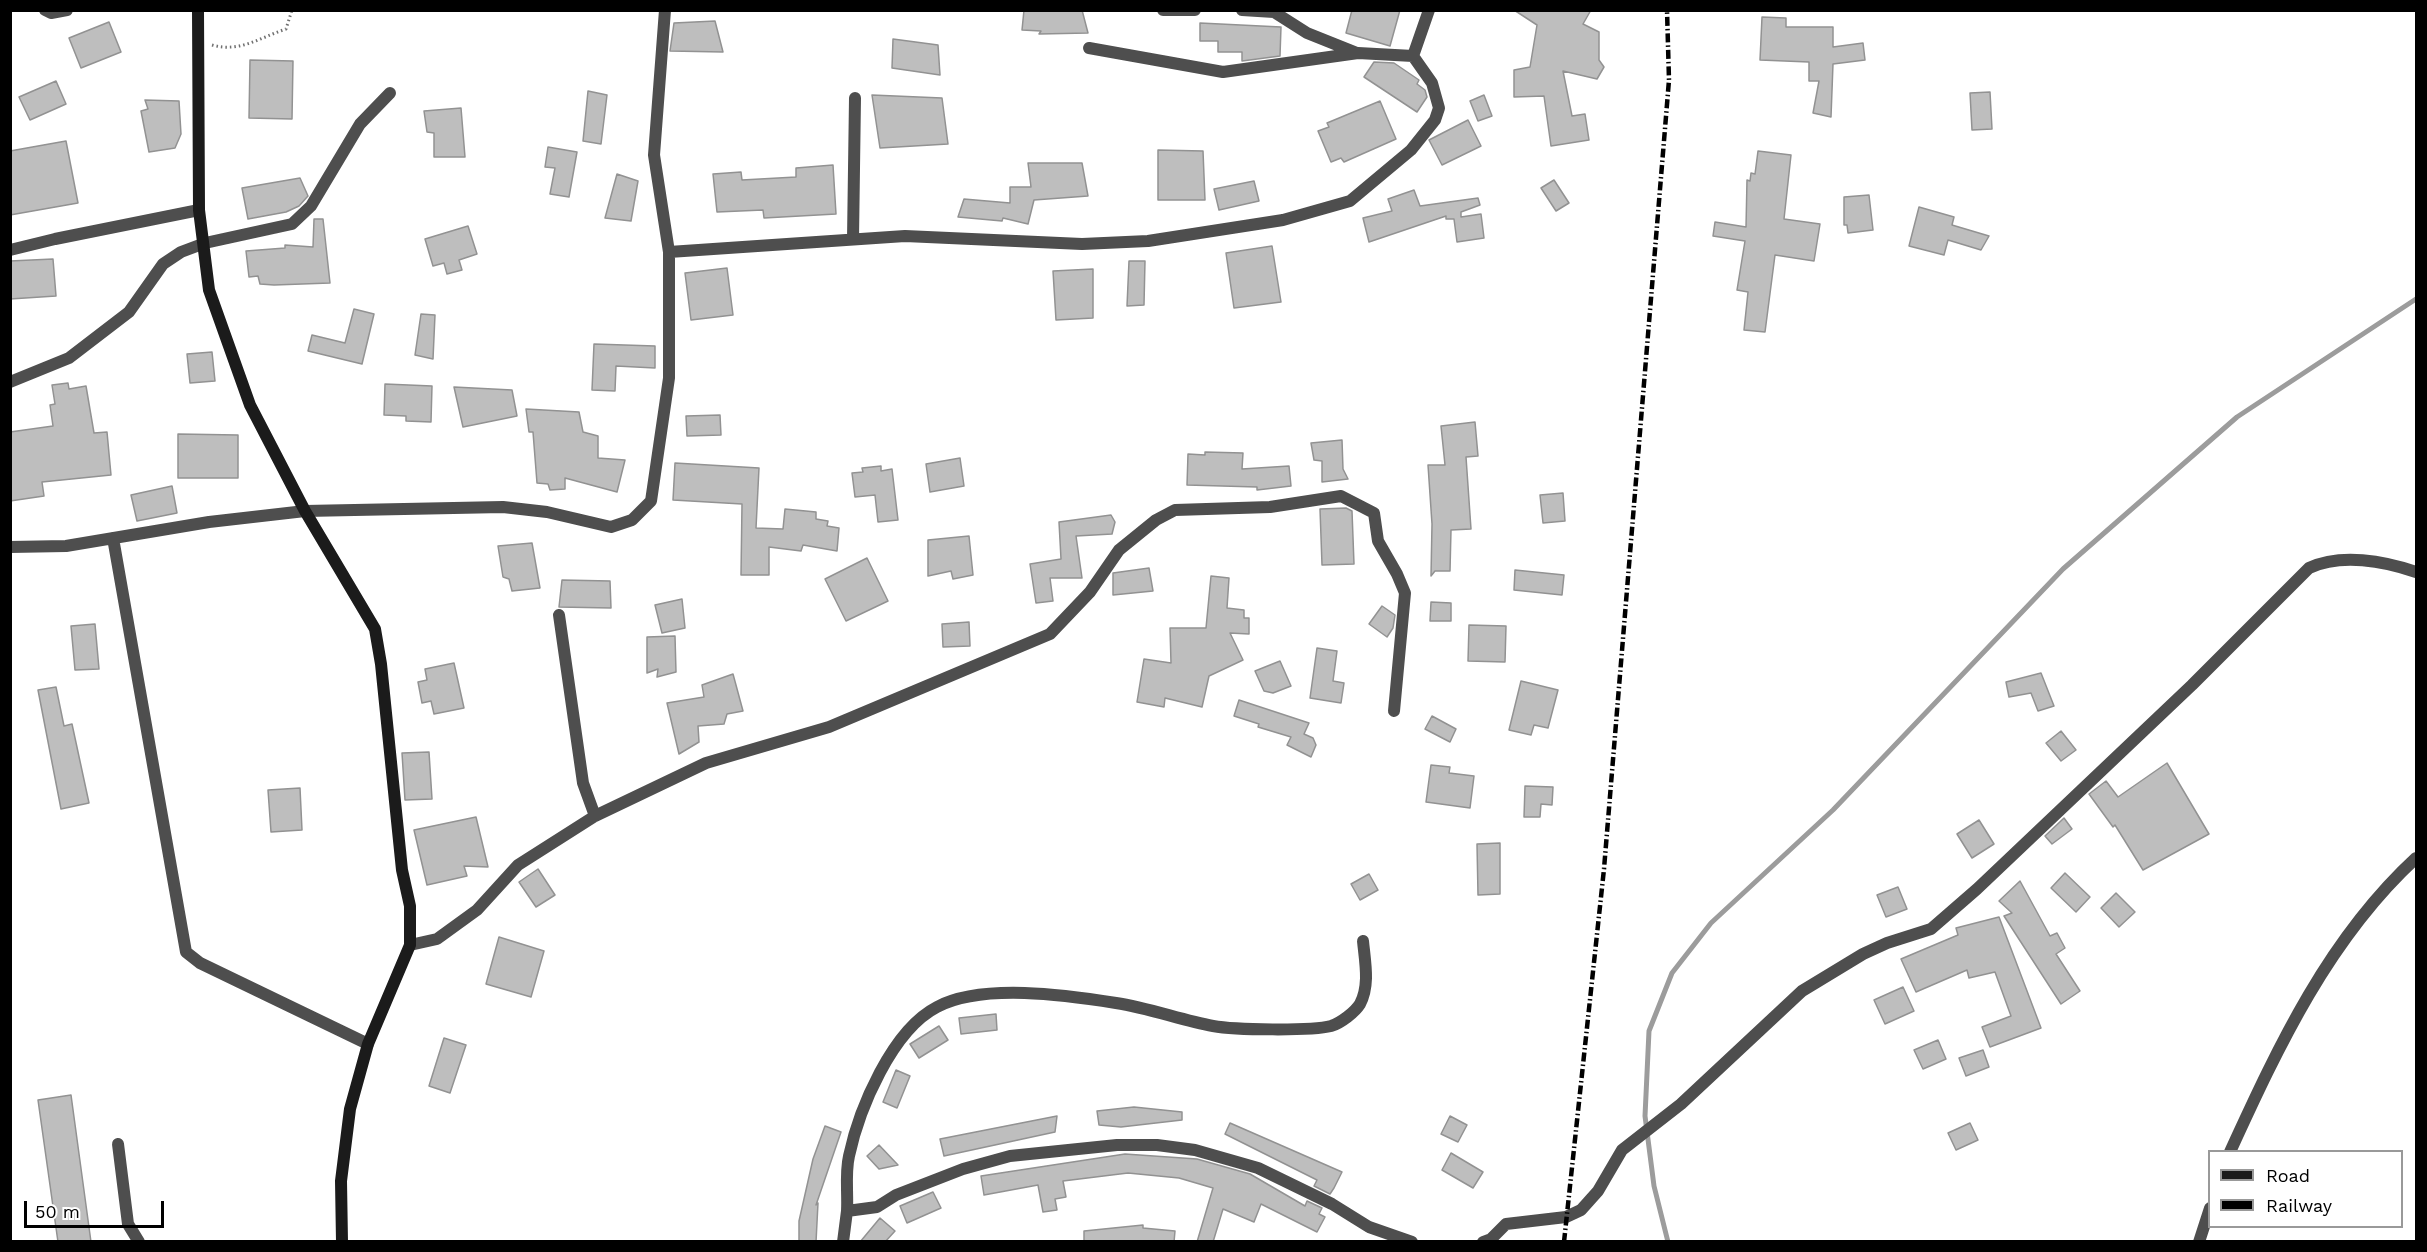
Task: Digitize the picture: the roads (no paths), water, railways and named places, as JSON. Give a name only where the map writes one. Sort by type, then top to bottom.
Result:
[{"type":"street","points":[[45,10],[51,13],[67,10]]},
{"type":"street","points":[[198,10],[198,210],[205,243],[209,290],[249,405],[304,511],[375,629],[381,664],[402,870],[410,906],[410,945],[368,1044],[350,1109],[341,1181],[342,1242]]},
{"type":"street","points":[[10,547],[66,546],[209,522],[304,511],[503,507],[547,512],[611,527],[632,520],[651,501],[669,378],[669,252],[654,155],[665,10]]},
{"type":"street","points":[[1163,10],[1195,10]]},
{"type":"street","points":[[1242,10],[1274,12],[1307,33],[1358,53]]},
{"type":"street","points":[[1413,56],[1429,10]]},
{"type":"street","points":[[1089,48],[1223,72],[1358,53],[1413,56]]},
{"type":"street","points":[[669,252],[904,236],[1082,244],[1148,241],[1283,220],[1350,201],[1411,150],[1435,120],[1439,108],[1432,83],[1413,56]]},
{"type":"street","points":[[10,382],[69,358],[129,312],[163,264],[181,252],[205,243],[292,224],[311,206],[360,124],[390,93]]},
{"type":"street","points":[[853,239],[855,98]]},
{"type":"street","points":[[10,250],[54,238],[198,210]]},
{"type":"street","points":[[410,945],[437,939],[477,910],[518,866],[595,816],[706,763],[829,727],[1050,634],[1090,592],[1119,550],[1156,520],[1175,510],[1270,507],[1341,496],[1374,513],[1378,541],[1405,593],[1394,711]]},
{"type":"street","points":[[113,538],[186,952],[200,963],[368,1044]]},
{"type":"street","points":[[1484,1242],[1491,1239],[1506,1224],[1566,1217],[1581,1210],[1598,1191],[1622,1150],[1681,1104],[1802,991],[1871,950],[1932,929],[1977,890],[2192,685],[2309,568],[2325,560],[2361,561],[2398,566],[2416,573]]},
{"type":"street","points":[[558,615],[583,783],[595,816]]},
{"type":"street","points":[[2231,1150],[2281,1041],[2309,992],[2366,911],[2391,881],[2416,858]]},
{"type":"street","points":[[843,1242],[847,1211],[849,1157],[864,1108],[886,1063],[906,1032],[937,1007],[986,992],[1028,994],[1116,1003],[1215,1027],[1315,1028],[1333,1025],[1359,1004],[1367,980],[1364,941]]},
{"type":"street","points":[[118,1144],[128,1224],[139,1242]]},
{"type":"street","points":[[847,1211],[877,1208],[896,1195],[963,1169],[1010,1156],[1117,1145],[1157,1145],[1195,1150],[1258,1168],[1332,1204],[1369,1227],[1412,1242]]},
{"type":"street","points":[[2199,1242],[2208,1214]]},
{"type":"waterway","points":[[1668,1242],[1654,1186],[1645,1116],[1649,1031],[1672,973],[1711,923],[1833,810],[2063,569],[2237,417],[2416,299]]},
{"type":"railway","points":[[1564,1242],[1604,869],[1669,80],[1667,10]]}]
